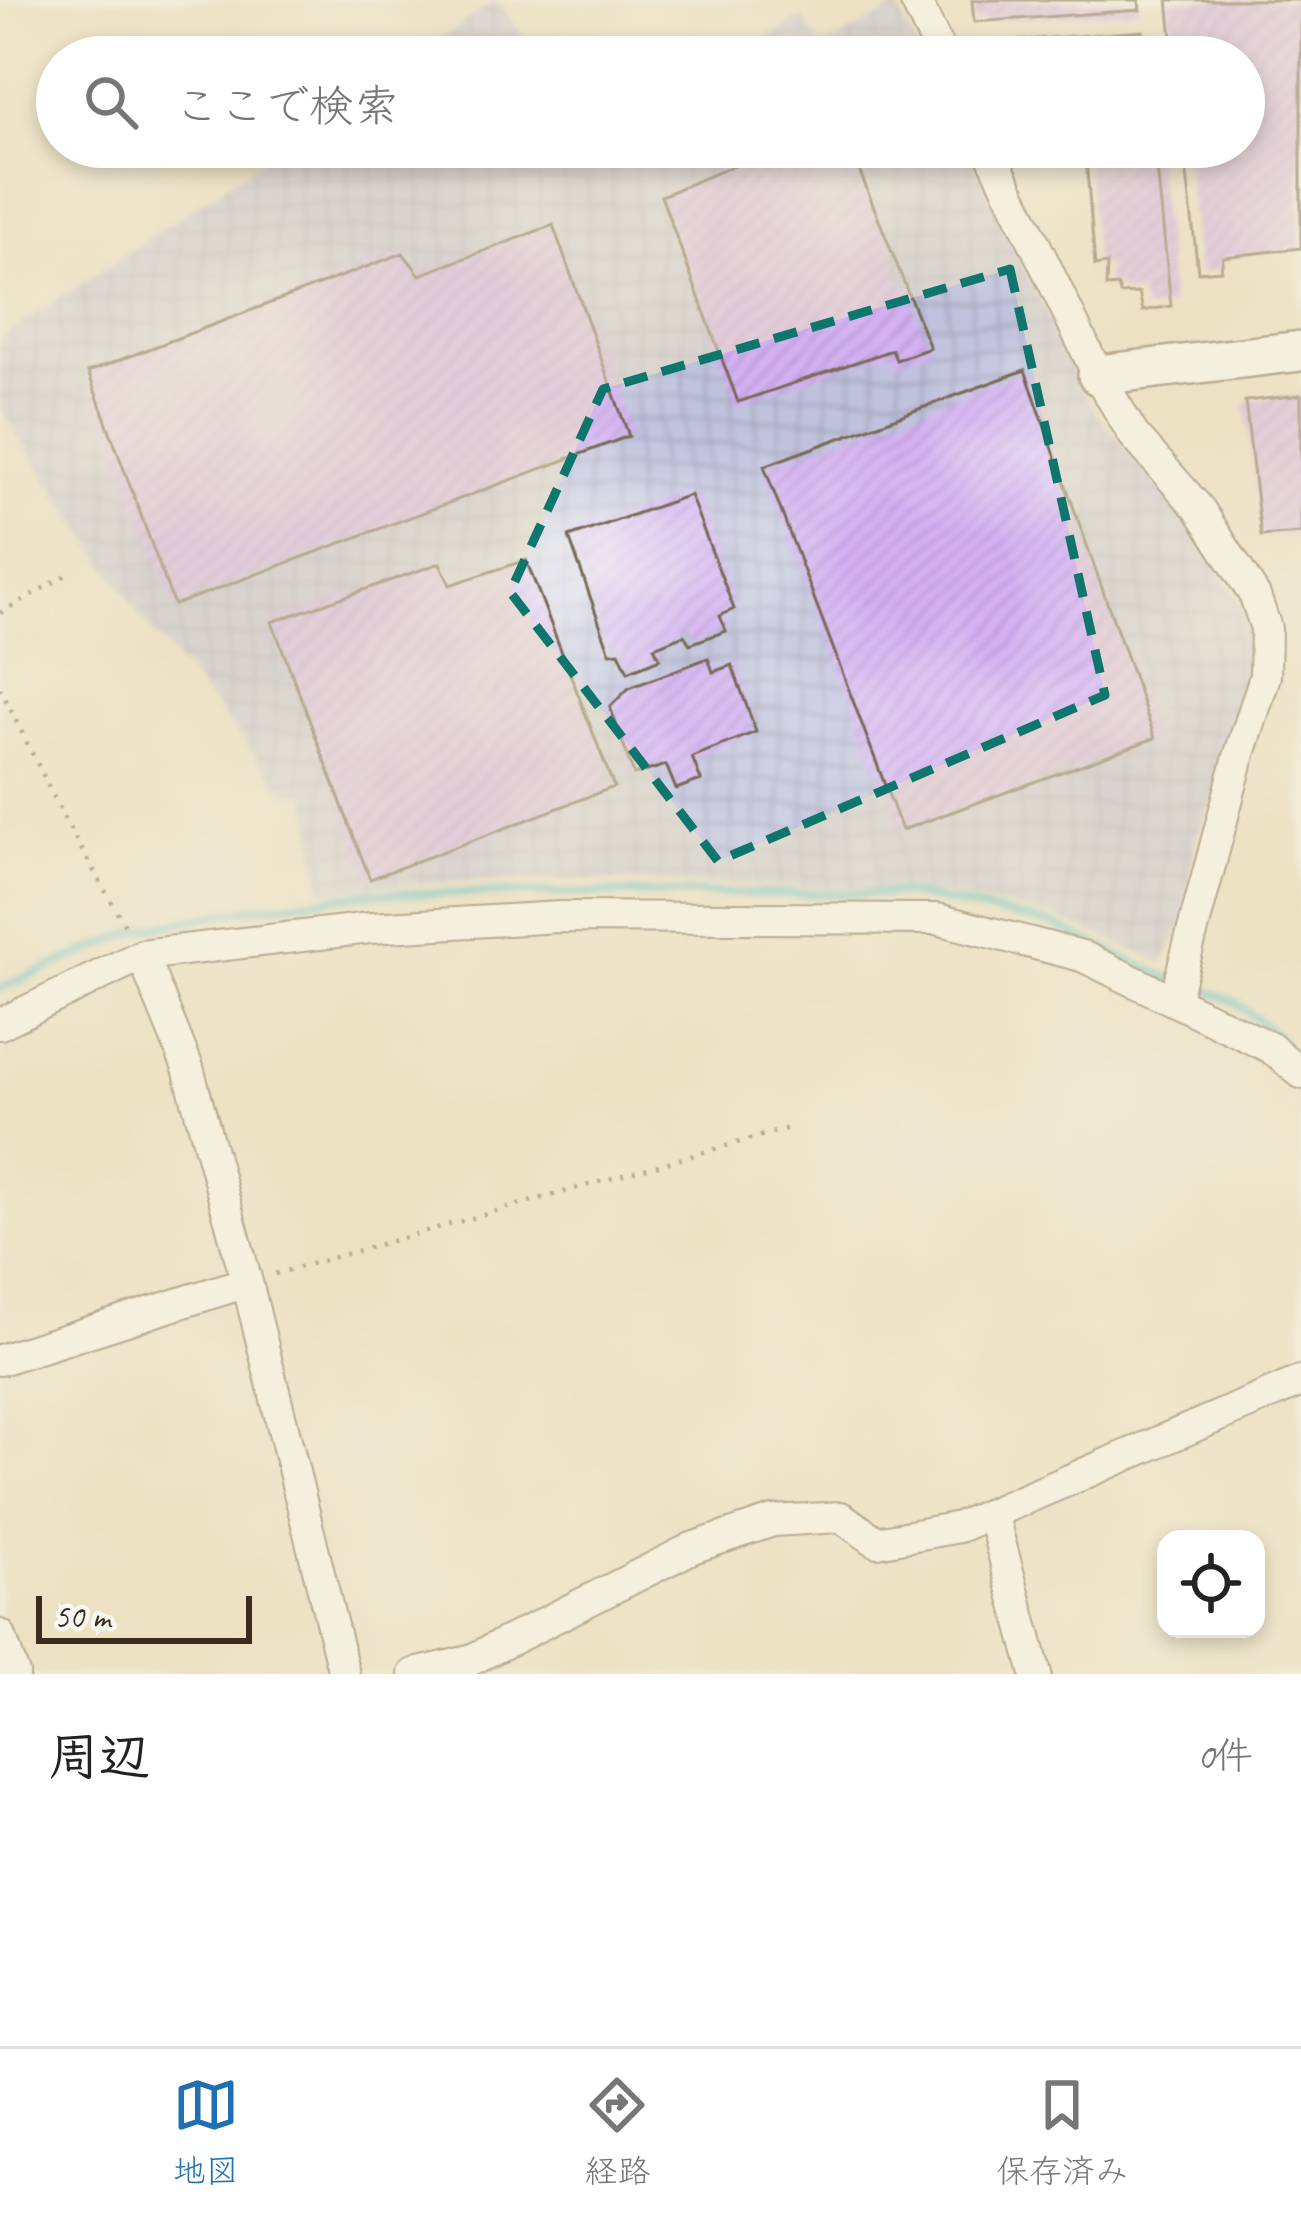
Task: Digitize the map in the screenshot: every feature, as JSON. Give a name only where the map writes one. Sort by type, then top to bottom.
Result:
[{"type":"street","points":[[915,0],[933,36]]},
{"type":"street","points":[[998,168],[1098,375],[1133,434],[1200,510],[1255,596],[1265,628],[1265,676],[1174,1001]]},
{"type":"street","points":[[1098,375],[1301,351]]},
{"type":"street","points":[[0,1024],[142,955],[370,928],[559,917],[937,920],[1082,956],[1271,1048],[1301,1073]]},
{"type":"street","points":[[142,955],[188,1068],[247,1282],[344,1674]]},
{"type":"street","points":[[0,1360],[247,1282]]},
{"type":"street","points":[[414,1674],[469,1661],[692,1548],[773,1521],[841,1517],[878,1541],[959,1527],[1301,1381]]},
{"type":"street","points":[[992,1513],[1036,1674]]},
{"type":"street","points":[[0,1635],[14,1674]]},
{"type":"path","points":[[0,614],[70,573]]},
{"type":"path","points":[[0,688],[67,824],[142,955]]},
{"type":"path","points":[[247,1282],[789,1128]]},
{"type":"highlighted area","points":[[1010,269],[1105,695],[718,861],[510,592],[603,389]]},
{"type":"shaded area","points":[[497,0],[522,36],[445,36]]},
{"type":"shaded area","points":[[897,8],[912,36],[843,36]]},
{"type":"shaded area","points":[[802,18],[814,36],[769,36]]},
{"type":"shaded area","points":[[251,168],[976,168],[1091,406],[1196,529],[1258,641],[1216,790],[1195,839],[1184,920],[1163,963],[1054,917],[950,895],[590,881],[465,881],[322,891],[308,792],[288,794],[143,620],[0,408],[0,339]]},
{"type":"building","points":[[972,0],[1139,0],[1140,10],[974,22]]},
{"type":"building","points":[[1168,0],[1301,0],[1301,248],[1223,257],[1221,270],[1198,272],[1186,168],[1265,168],[1265,36],[1172,36]]},
{"type":"building","points":[[1143,31],[1144,36],[1077,36]]},
{"type":"building","points":[[728,168],[858,168],[930,348],[896,360],[892,350],[738,402],[661,196]]},
{"type":"building","points":[[1087,168],[1157,168],[1171,306],[1143,311],[1139,293],[1120,294],[1118,286],[1106,287],[1107,264],[1095,266]]},
{"type":"building","points":[[553,225],[629,436],[174,605],[88,372],[403,253],[420,275]]},
{"type":"building","points":[[1025,370],[1155,738],[902,830],[764,466]]},
{"type":"building","points":[[1301,395],[1301,533],[1261,536],[1245,401]]},
{"type":"building","points":[[690,495],[734,609],[720,616],[726,631],[690,644],[684,635],[654,647],[660,659],[628,672],[619,652],[610,653],[569,537]]},
{"type":"building","points":[[526,560],[614,787],[370,879],[272,622],[440,563],[450,585]]},
{"type":"building","points":[[708,658],[713,672],[732,665],[756,732],[692,757],[701,780],[676,789],[666,765],[634,775],[610,707],[629,688]]},
{"type":"waterway","points":[[0,988],[139,930],[252,908],[371,893],[908,894],[1052,924],[1154,972],[1234,1001],[1280,1038]]}]
